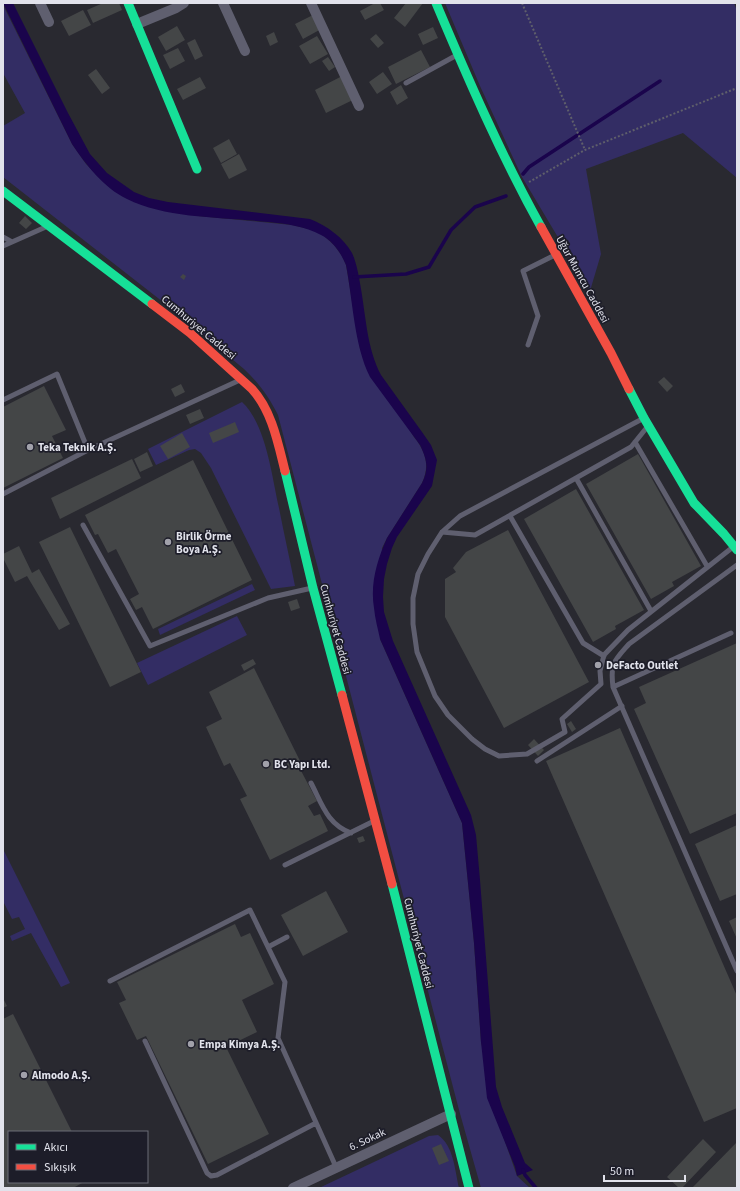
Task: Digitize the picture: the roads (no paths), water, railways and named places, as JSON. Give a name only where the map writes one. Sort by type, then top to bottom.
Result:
[{"type":"street","points":[[40,3],[49,22]]},
{"type":"street","points":[[128,3],[197,169]]},
{"type":"street","points":[[137,24],[176,8],[184,3]]},
{"type":"street","points":[[223,3],[245,51]]},
{"type":"street","points":[[311,3],[359,106]]},
{"type":"street","name":"Uğur Mumcu Caddesi","points":[[436,3],[518,188],[611,353],[646,421],[694,503],[736,547]]},
{"type":"street","name":"Cumhuriyet Caddesi","points":[[3,191],[190,333],[242,379],[260,398],[272,424],[284,467],[313,588],[375,821],[469,1188]]},
{"type":"street","name":"6. Sokak","points":[[294,1188],[450,1114]]},
{"type":"lane","points":[[406,83],[458,55]]},
{"type":"lane","points":[[3,246],[48,226]]},
{"type":"lane","points":[[3,237],[12,242]]},
{"type":"lane","points":[[528,345],[538,316],[523,271],[556,254]]},
{"type":"lane","points":[[3,400],[57,374],[88,450]]},
{"type":"lane","points":[[3,494],[88,450],[242,379]]},
{"type":"lane","points":[[442,532],[475,535],[510,516],[631,447],[646,421]]},
{"type":"lane","points":[[646,421],[460,516],[442,532],[428,554],[418,574],[413,598],[413,624],[417,652],[435,696],[448,715],[472,739],[485,749],[499,756],[528,754],[565,732],[562,718],[601,684],[600,671],[604,656],[628,630],[707,566],[736,547]]},
{"type":"lane","points":[[635,442],[707,566]]},
{"type":"lane","points":[[576,478],[651,611]]},
{"type":"lane","points":[[510,516],[583,643],[604,656]]},
{"type":"lane","points":[[83,525],[150,646],[268,598],[313,588]]},
{"type":"lane","points":[[737,565],[628,644],[614,660],[611,672],[613,687],[737,972]]},
{"type":"lane","points":[[613,687],[731,633]]},
{"type":"lane","points":[[538,761],[622,706]]},
{"type":"lane","points":[[312,783],[330,819],[341,829],[350,833]]},
{"type":"lane","points":[[285,866],[375,821]]},
{"type":"lane","points":[[110,981],[250,910],[285,982],[278,1038],[336,1167]]},
{"type":"lane","points":[[268,947],[287,937]]},
{"type":"lane","points":[[145,1041],[207,1173],[211,1176],[217,1176],[316,1123]]},
{"type":"waterway","points":[[523,174],[529,167],[660,81]]},
{"type":"waterway","points":[[354,277],[406,274],[429,267],[451,230],[475,207],[506,196]]},
{"type":"waterway","points":[[523,1170],[525,1175],[536,1188]]},
{"type":"place","name":"Teka Teknik A.Ş.","points":[[30,447]]},
{"type":"place","name":"Birlik Örme Boya A.Ş.","points":[[168,542]]},
{"type":"place","name":"DeFacto Outlet","points":[[598,665]]},
{"type":"place","name":"BC Yapı Ltd.","points":[[266,764]]},
{"type":"place","name":"Empa Kimya A.Ş.","points":[[191,1044]]},
{"type":"place","name":"Almodo A.Ş.","points":[[24,1075]]}]
